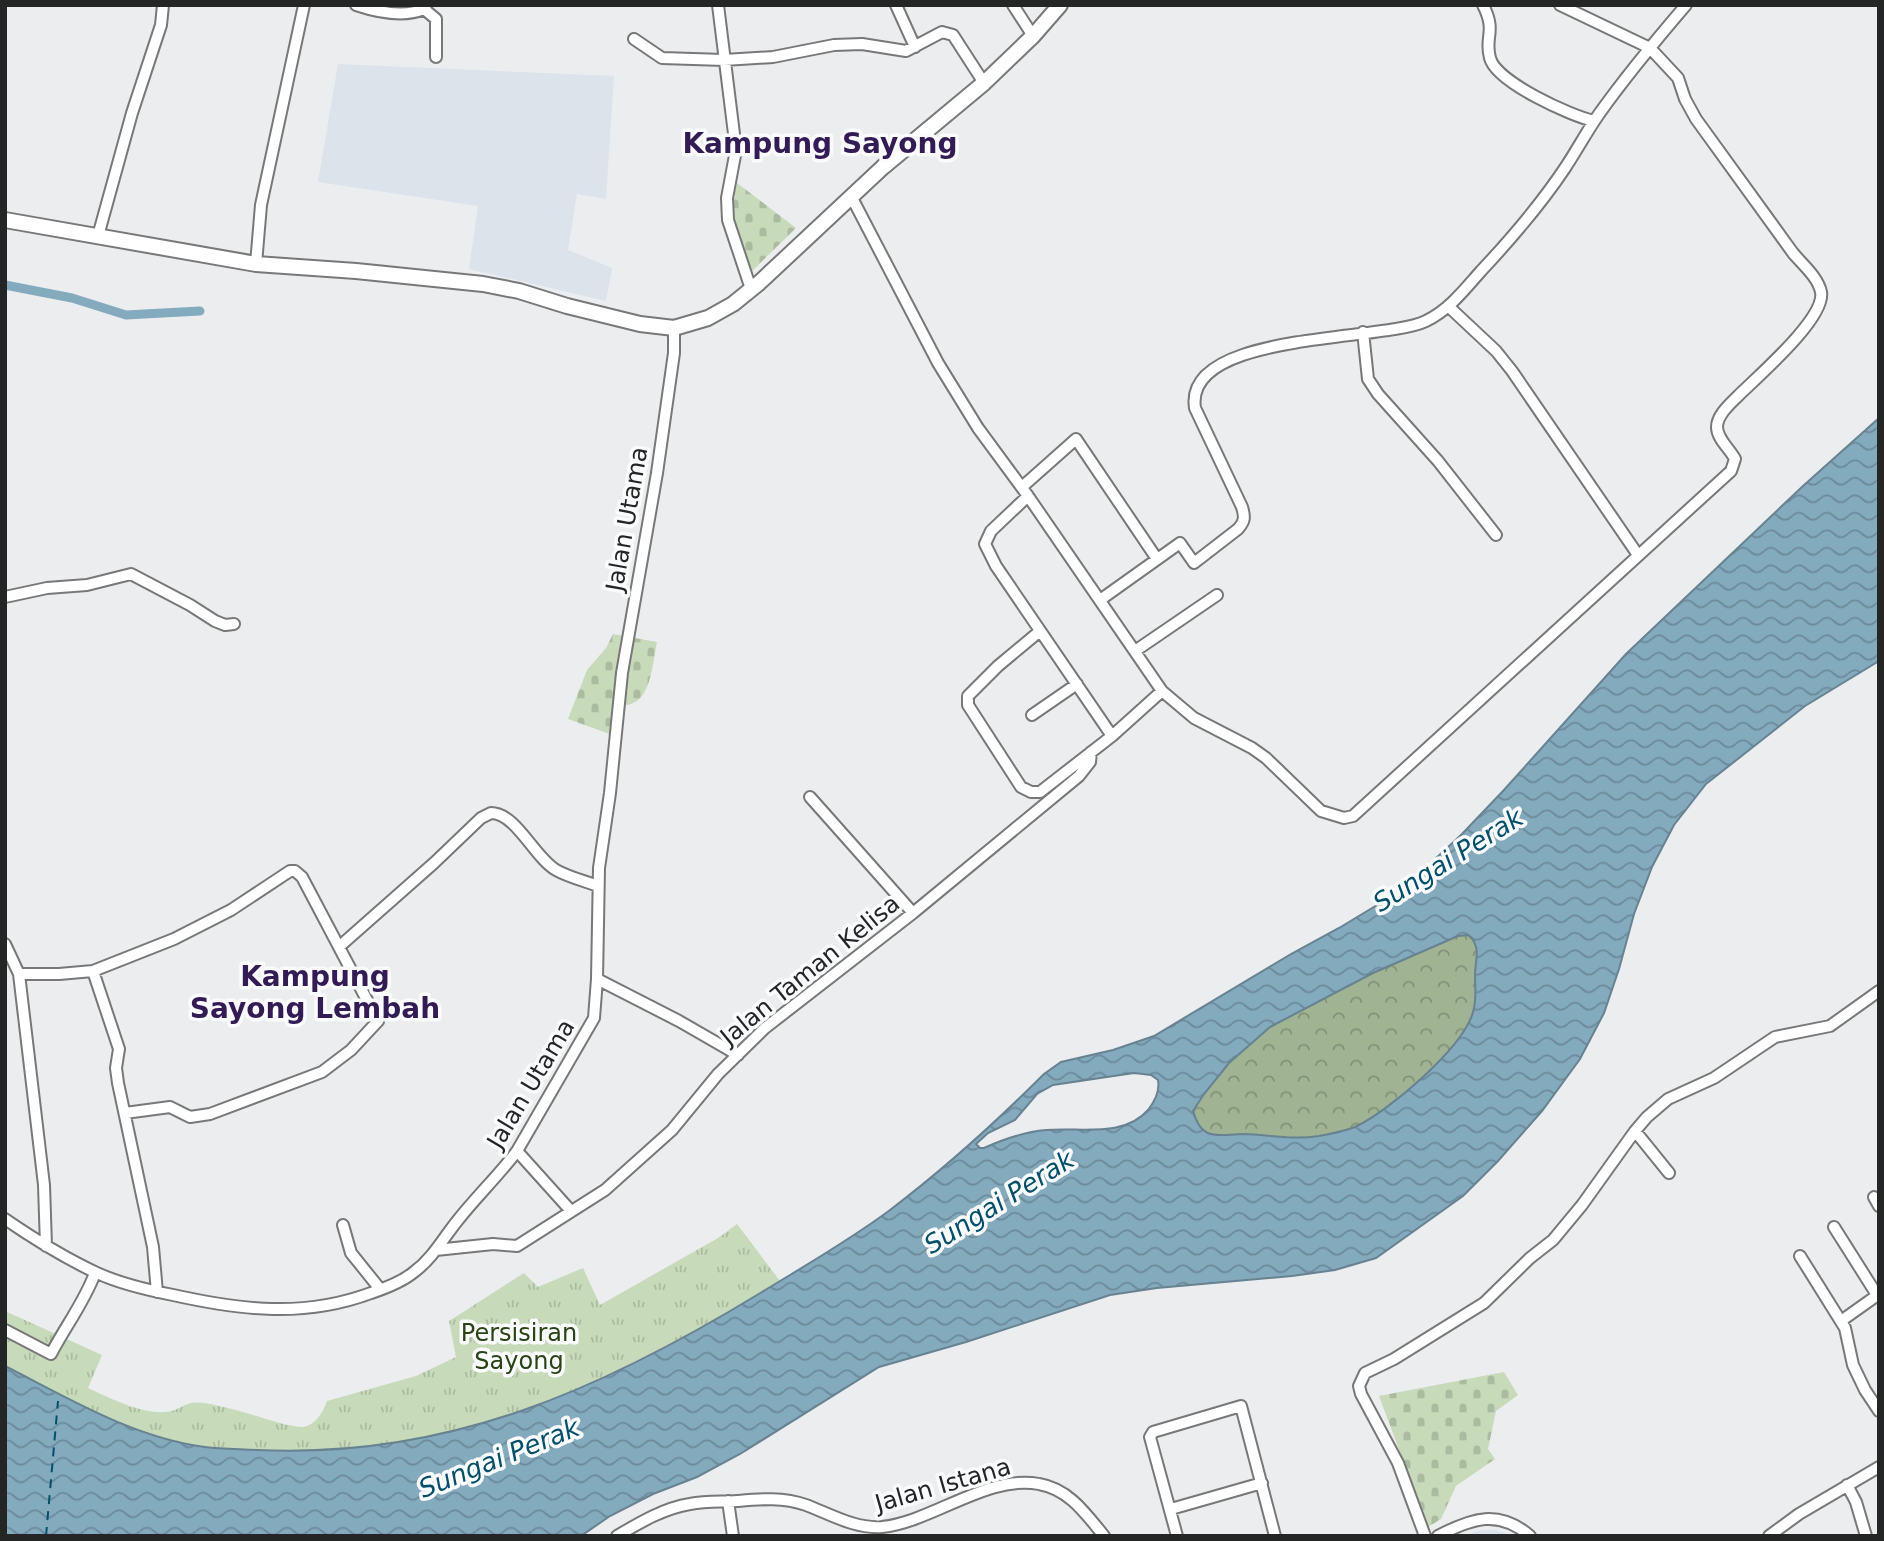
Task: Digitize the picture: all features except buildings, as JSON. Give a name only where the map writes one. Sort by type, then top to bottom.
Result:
[{"type":"main road","points":[[5,220],[256,264],[483,284],[519,290],[567,306],[640,324],[674,328],[708,318],[751,289],[851,196],[984,83],[1033,36],[1060,5]]},
{"type":"street","points":[[98,236],[132,113],[161,25],[163,5]]},
{"type":"street","points":[[256,264],[261,205],[304,5]]},
{"type":"street","points":[[356,5],[399,14],[415,13],[425,7],[436,19],[436,57]]},
{"type":"street","points":[[718,5],[736,150],[727,198],[728,220],[751,289]]},
{"type":"street","points":[[896,5],[915,47]]},
{"type":"street","points":[[1013,5],[1033,36]]},
{"type":"street","points":[[1483,5],[1491,26],[1489,55],[1497,69],[1550,106],[1594,121]]},
{"type":"street","points":[[851,196],[938,363],[978,428],[1163,691],[1194,718],[1266,758],[1321,811],[1344,818],[1353,816],[1731,471],[1735,459],[1718,436],[1717,421],[1729,405],[1808,326],[1817,312],[1821,294],[1811,273],[1793,253],[1696,119],[1678,78],[1650,48],[1560,5]]},
{"type":"street","points":[[1100,600],[1180,542],[1194,563],[1244,522],[1242,507],[1195,408],[1193,396],[1200,380],[1219,366],[1248,355],[1325,337],[1414,326],[1428,321],[1448,306],[1509,241],[1564,170],[1594,121],[1686,5]]},
{"type":"street","points":[[634,39],[662,58],[724,61],[772,57],[834,44],[862,44],[906,51],[942,32],[948,32],[953,35],[984,83]]},
{"type":"street","points":[[1448,306],[1496,351],[1512,371],[1638,555]]},
{"type":"street","name":"Jalan Utama","points":[[5,1219],[95,1273],[157,1292],[231,1307],[290,1310],[334,1306],[380,1289],[415,1272],[517,1151],[594,1018],[598,886],[622,673],[659,463],[674,353],[674,328]]},
{"type":"street","points":[[1363,332],[1368,379],[1378,394],[1438,461],[1496,535]]},
{"type":"street","points":[[1112,737],[996,566],[985,544],[991,531],[1076,439],[1157,559]]},
{"type":"street","points":[[5,597],[47,588],[87,585],[131,574],[215,621],[225,625],[234,624]]},
{"type":"street","points":[[1135,651],[1216,595]]},
{"type":"street","points":[[1040,631],[968,696],[968,705],[1021,787],[1031,792],[1040,792],[1112,737],[1163,691]]},
{"type":"street","points":[[1031,715],[1077,684]]},
{"type":"street","name":"Jalan Taman Kelisa","points":[[436,1250],[493,1244],[517,1246],[605,1190],[672,1130],[718,1074],[765,1028],[913,913],[1079,776],[1090,762],[1091,752]]},
{"type":"street","points":[[810,797],[913,913]]},
{"type":"street","points":[[340,946],[481,818],[491,813],[506,817],[556,870],[598,886]]},
{"type":"street","points":[[19,974],[93,971],[174,939],[232,910],[292,871],[299,873],[378,1021],[351,1050],[322,1072],[210,1114],[190,1117],[170,1107],[125,1113]]},
{"type":"street","points":[[5,944],[19,974],[44,1185],[46,1246]]},
{"type":"street","points":[[93,971],[119,1049],[116,1068],[153,1247],[157,1292]]},
{"type":"street","points":[[597,979],[738,1055]]},
{"type":"street","points":[[1424,1536],[1398,1463],[1361,1394],[1359,1386],[1365,1373],[1394,1359],[1491,1297],[1530,1258],[1553,1240],[1582,1205],[1635,1131],[1668,1098],[1714,1078],[1775,1037],[1830,1026],[1879,991]]},
{"type":"street","points":[[1635,1131],[1669,1173]]},
{"type":"street","points":[[517,1151],[571,1211]]},
{"type":"street","points":[[343,1225],[351,1253],[380,1289]]},
{"type":"street","points":[[1834,1227],[1878,1294],[1841,1321]]},
{"type":"street","points":[[1800,1256],[1845,1328],[1853,1365],[1879,1411]]},
{"type":"street","points":[[5,1330],[51,1354],[90,1287],[95,1273]]},
{"type":"street","points":[[1177,1536],[1150,1441],[1153,1432],[1241,1406],[1275,1536]]},
{"type":"street","points":[[1769,1536],[1799,1514],[1879,1467]]},
{"type":"street","name":"Jalan Istana","points":[[617,1536],[642,1521],[687,1504],[764,1499],[804,1504],[866,1527],[881,1527],[898,1524],[989,1490],[1017,1484],[1040,1483],[1072,1499],[1104,1536]]},
{"type":"street","points":[[1171,1509],[1262,1483]]},
{"type":"street","points":[[1847,1485],[1856,1502],[1866,1536]]},
{"type":"street","points":[[727,1502],[733,1536]]},
{"type":"street","points":[[1438,1536],[1471,1523],[1500,1518],[1513,1523],[1530,1536]]},
{"type":"shaded area","points":[[338,64],[614,76],[606,199],[577,194],[568,250],[612,268],[606,301],[469,269],[478,206],[318,182]]},
{"type":"shaded area","points":[[1481,1530],[1496,1530],[1512,1536],[1464,1536]]},
{"type":"green space","points":[[737,183],[796,228],[751,272],[734,218]]},
{"type":"green space","points":[[613,634],[657,642],[644,692],[639,700],[621,705],[615,736],[568,719],[587,670],[606,648]]},
{"type":"green space","points":[[1468,935],[1475,944],[1477,954],[1475,1002],[1466,1027],[1423,1077],[1386,1107],[1355,1127],[1309,1137],[1219,1135],[1201,1128],[1193,1111],[1204,1094],[1229,1063],[1270,1027],[1373,973],[1458,936]]},
{"type":"green space","name":"Persisiran Sayong","points":[[737,1224],[780,1281],[659,1350],[597,1380],[534,1406],[470,1426],[403,1441],[335,1449],[264,1450],[182,1443],[106,1417],[5,1366],[5,1311],[102,1355],[88,1388],[126,1404],[165,1412],[191,1403],[205,1403],[303,1427],[315,1421],[327,1401],[416,1376],[456,1357],[449,1321],[524,1273],[538,1287],[583,1268],[600,1305],[718,1238]]},
{"type":"green space","points":[[1504,1372],[1518,1395],[1496,1411],[1488,1449],[1495,1459],[1456,1486],[1441,1519],[1428,1527],[1379,1396]]},
{"type":"water","name":"Sungai Perak","points":[[1879,418],[1879,661],[1805,706],[1706,784],[1674,825],[1652,867],[1634,914],[1604,1013],[1580,1059],[1542,1111],[1463,1196],[1376,1258],[1335,1270],[1292,1276],[1110,1295],[879,1367],[740,1454],[697,1477],[653,1494],[610,1516],[581,1536],[5,1536],[5,1366],[127,1426],[179,1442],[224,1449],[327,1450],[394,1443],[459,1430],[522,1411],[643,1359],[762,1292],[890,1210],[950,1162],[1044,1074],[1061,1062],[1113,1050],[1154,1036],[1382,902],[1421,872],[1503,791],[1626,654],[1803,486]],"holes":[[[1468,935],[1475,944],[1477,954],[1475,1002],[1466,1027],[1440,1060],[1386,1107],[1355,1127],[1309,1137],[1219,1135],[1201,1128],[1193,1111],[1204,1094],[1229,1063],[1270,1027],[1373,973],[1458,936]],[[1134,1073],[1151,1075],[1158,1080],[1158,1088],[1148,1110],[1127,1125],[1101,1129],[1038,1131],[1014,1136],[984,1148],[976,1144],[988,1133],[1015,1120],[1037,1094],[1053,1085]]]},
{"type":"waterway","points":[[5,285],[72,298],[126,315],[200,311]]},
{"type":"ferry route","points":[[46,1536],[58,1401]]},
{"type":"district","name":"Kampung Sayong","points":[[820,143]]},
{"type":"district","name":"Kampung Sayong Lembah","points":[[315,992]]}]
